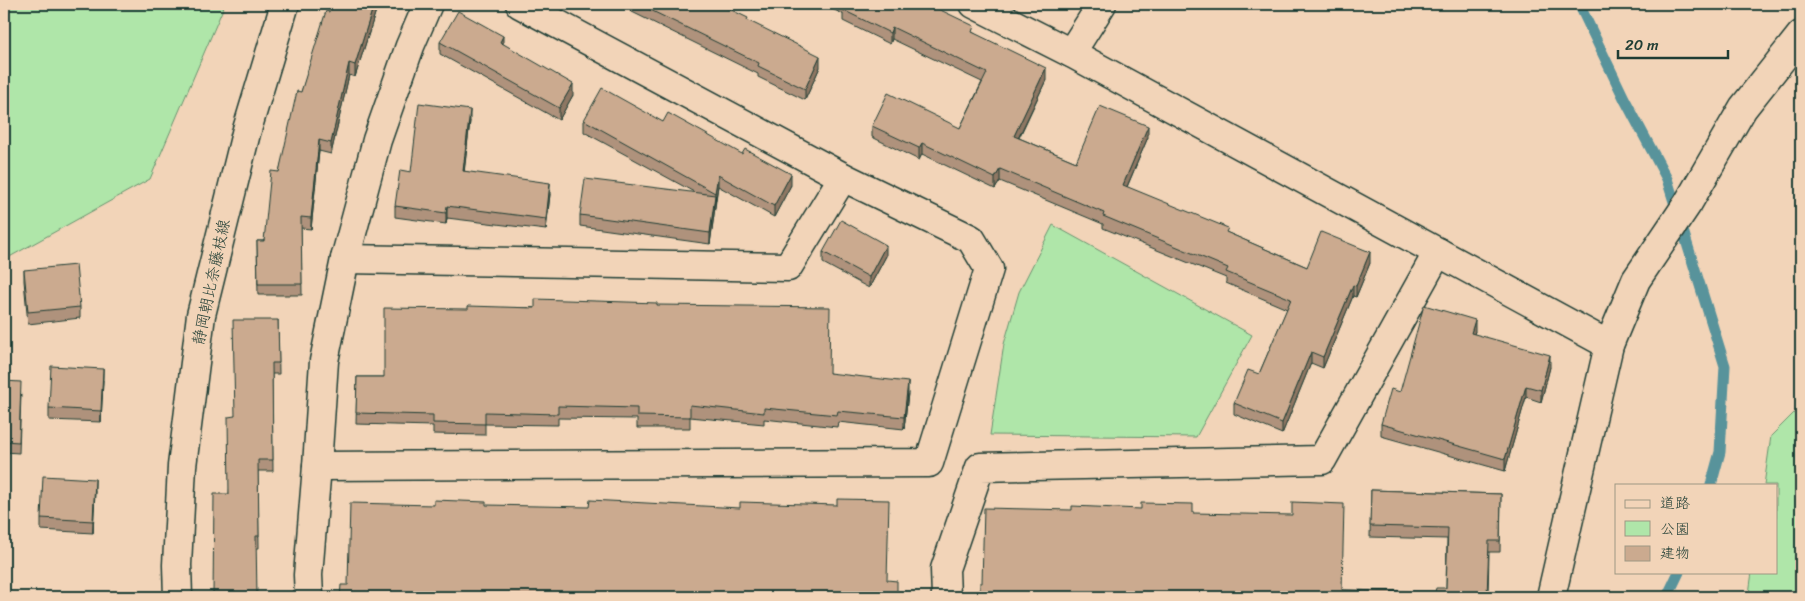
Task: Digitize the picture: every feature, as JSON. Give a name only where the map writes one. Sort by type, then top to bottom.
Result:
[{"type":"street","name":"静岡朝比奈藤枝線","points":[[178,597],[177,565],[182,466],[201,315],[246,133],[286,4]]},
{"type":"street","points":[[309,597],[308,575],[324,361],[345,260],[377,140],[410,46],[428,4]]},
{"type":"street","points":[[317,466],[929,463],[989,270],[971,239],[843,177],[520,4]]},
{"type":"street","points":[[974,4],[1071,53],[1609,345]]},
{"type":"street","points":[[1071,53],[1102,4]]},
{"type":"street","points":[[1551,597],[1609,345],[1636,280],[1688,203],[1743,108],[1800,39]]},
{"type":"street","points":[[345,260],[788,267],[843,177]]},
{"type":"street","points":[[946,597],[945,569],[980,467],[1322,460],[1438,252]]},
{"type":"green space","points":[[4,4],[225,4],[150,179],[4,260]]},
{"type":"green space","points":[[1053,225],[1252,335],[1196,437],[990,435],[1004,344],[1019,292]]},
{"type":"green space","points":[[1801,406],[1801,597],[1747,597],[1752,574],[1778,574],[1778,484],[1764,484],[1771,436]]},
{"type":"building","points":[[331,4],[374,4],[355,65],[349,63],[331,143],[319,140],[311,218],[301,217],[302,284],[258,284],[257,241],[264,241],[271,171],[279,172],[297,91],[301,92],[326,11],[329,12]]},
{"type":"building","points":[[638,4],[719,4],[820,56],[805,89],[758,66],[759,63]]},
{"type":"building","points":[[846,4],[914,4],[925,9],[928,4],[974,26],[972,32],[1046,68],[1014,136],[1076,162],[1100,106],[1148,126],[1123,185],[1228,228],[1226,232],[1307,267],[1321,232],[1370,252],[1356,286],[1353,285],[1323,357],[1311,352],[1282,423],[1234,403],[1248,370],[1259,374],[1291,299],[1226,272],[1228,268],[1103,216],[1104,213],[1000,169],[995,178],[922,143],[919,148],[872,126],[888,93],[960,128],[987,73],[892,27],[890,33],[843,10]]},
{"type":"building","points":[[458,11],[503,36],[500,42],[573,84],[559,108],[440,42]]},
{"type":"building","points":[[602,88],[663,122],[668,113],[742,154],[745,149],[791,174],[774,206],[718,175],[715,193],[584,120]]},
{"type":"building","points":[[419,103],[470,110],[463,171],[550,183],[546,219],[447,206],[446,213],[395,206],[400,170],[411,172]]},
{"type":"building","points":[[585,179],[715,195],[710,233],[580,215]]},
{"type":"building","points":[[841,220],[886,245],[869,277],[823,252]]},
{"type":"building","points":[[76,265],[80,307],[28,312],[24,270]]},
{"type":"building","points":[[535,299],[657,303],[657,305],[830,307],[829,373],[908,382],[904,417],[838,411],[837,415],[764,408],[764,413],[690,405],[690,417],[637,416],[637,408],[558,406],[558,414],[485,412],[485,424],[433,423],[433,415],[356,413],[357,377],[384,377],[384,308],[468,309],[468,306],[535,308]]},
{"type":"building","points":[[1424,305],[1475,320],[1471,333],[1550,355],[1541,390],[1526,386],[1505,459],[1381,424],[1391,389],[1400,392]]},
{"type":"building","points":[[233,320],[278,320],[279,363],[272,363],[273,460],[258,460],[259,536],[256,536],[257,597],[213,597],[214,494],[229,494],[228,417],[235,416]]},
{"type":"building","points":[[51,366],[103,369],[101,411],[49,408]]},
{"type":"building","points":[[4,381],[21,382],[19,442],[4,441]]},
{"type":"building","points":[[43,476],[95,479],[93,521],[41,518]]},
{"type":"building","points":[[1371,490],[1501,494],[1500,541],[1489,541],[1487,597],[980,597],[984,508],[1072,510],[1072,506],[1141,509],[1141,503],[1193,504],[1193,513],[1292,515],[1292,502],[1344,504],[1342,590],[1435,592],[1436,588],[1446,588],[1448,528],[1370,526]]},
{"type":"building","points":[[837,499],[889,500],[887,580],[897,581],[897,597],[340,597],[341,585],[348,585],[350,503],[434,505],[434,500],[486,502],[486,505],[589,507],[590,500],[740,508],[740,502],[837,505]]},
{"type":"waterway","points":[[1579,4],[1624,98],[1667,179],[1725,366],[1720,452],[1711,484]]},
{"type":"waterway","points":[[1667,597],[1678,574]]}]
